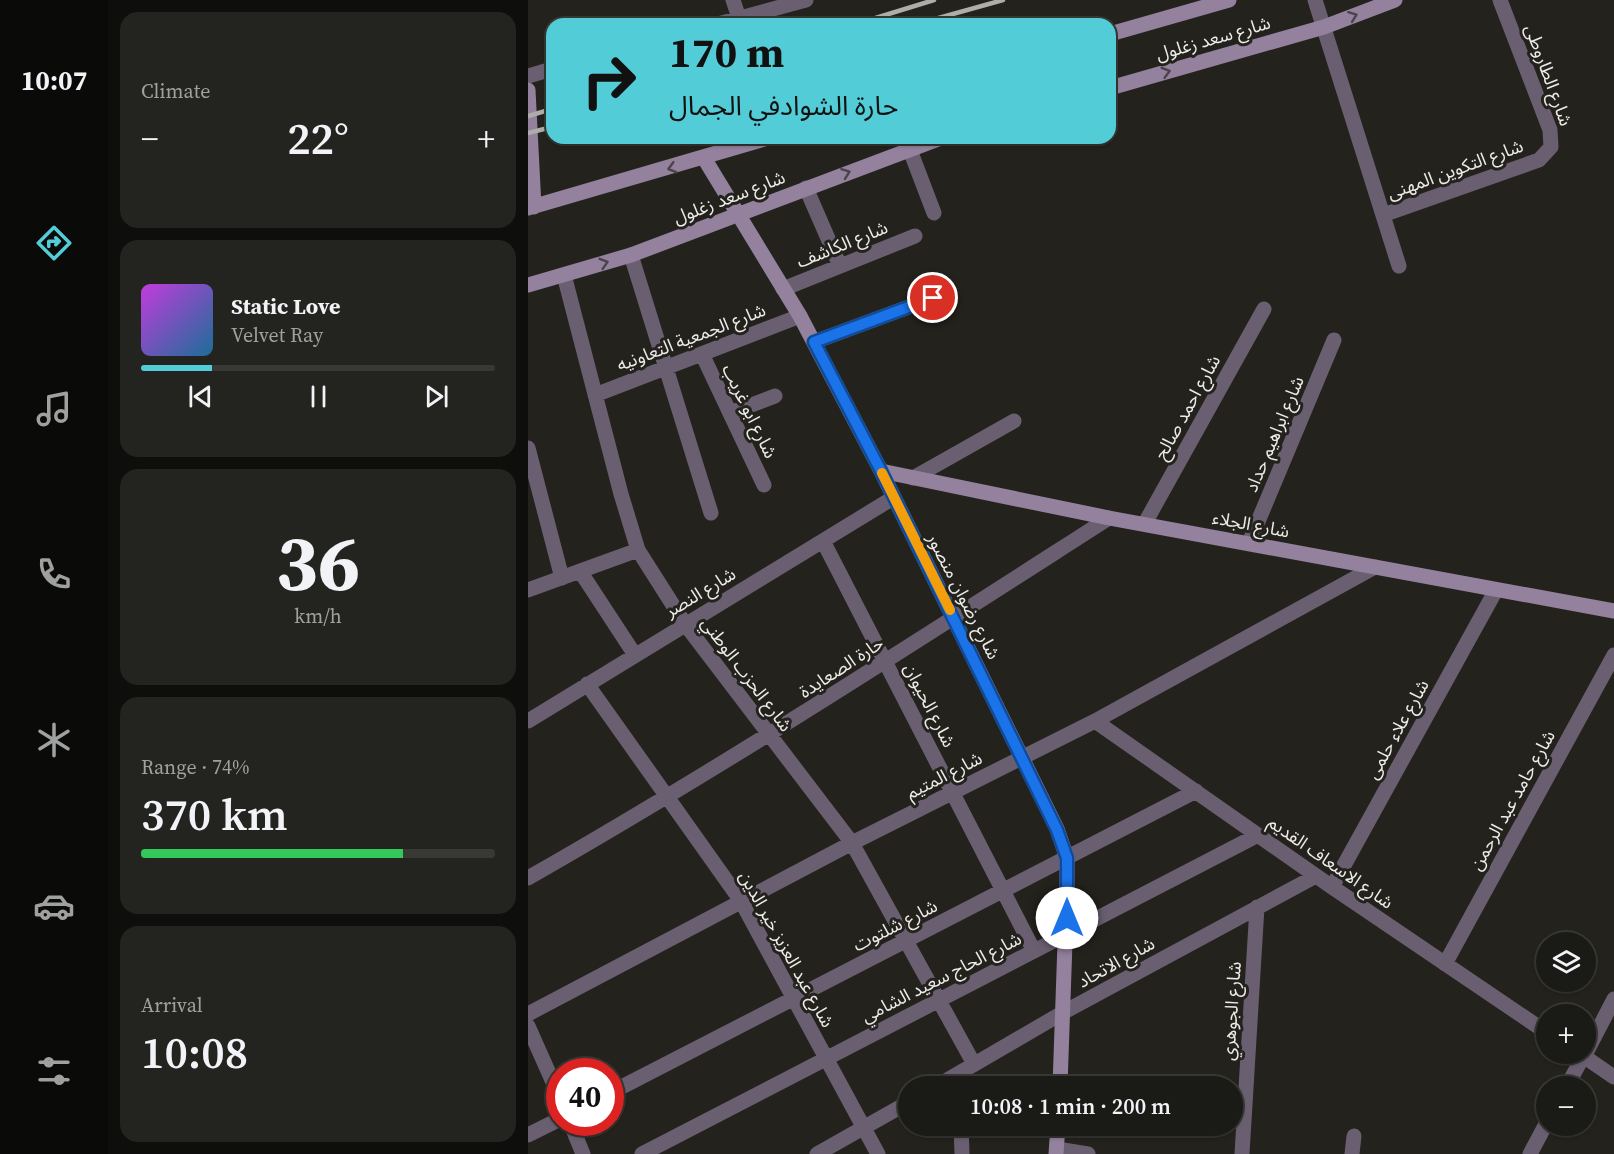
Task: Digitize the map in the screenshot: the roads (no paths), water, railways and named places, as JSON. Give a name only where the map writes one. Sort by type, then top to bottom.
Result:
[{"type":"street","points":[[733,0],[739,18],[806,0]]},
{"type":"street","points":[[1116,32],[1229,0]]},
{"type":"street","points":[[1315,0],[1399,266]]},
{"type":"street","name":"شارع سعد زغلول","points":[[1116,86],[1324,27],[1395,0]]},
{"type":"street","name":"شارع الطاروطى","points":[[1500,0],[1552,139],[1547,155],[1539,160]]},
{"type":"street","points":[[528,76],[546,71]]},
{"type":"street","points":[[528,90],[531,207],[749,144]]},
{"type":"street","name":"شارع سعد زغلول","points":[[528,285],[630,255],[926,144]]},
{"type":"street","points":[[910,150],[934,213]]},
{"type":"street","name":"شارع رضوان منصور","points":[[704,158],[814,342],[954,617],[1057,830],[1067,858],[1067,934],[1061,1076]]},
{"type":"street","name":"شارع التكوين المهنى","points":[[1383,215],[1539,160]]},
{"type":"street","points":[[806,188],[840,266]]},
{"type":"street","name":"شارع الكاشف","points":[[783,289],[915,236]]},
{"type":"street","points":[[630,255],[711,513]]},
{"type":"street","name":"شارع الحزب الوطني","points":[[564,275],[639,550],[685,624],[852,843],[940,1000],[965,1074]]},
{"type":"street","points":[[814,342],[933,298]]},
{"type":"street","name":"شارع احمد صالح","points":[[1145,523],[1264,309]]},
{"type":"street","name":"شارع الجمعية التعاونيه","points":[[595,395],[800,316]]},
{"type":"street","name":"شارع ابراهيم حداد","points":[[1249,543],[1334,340]]},
{"type":"street","name":"شارع ابو غريب","points":[[702,354],[764,485]]},
{"type":"street","points":[[730,413],[774,396]]},
{"type":"street","points":[[913,478],[1014,422]]},
{"type":"street","points":[[528,448],[562,578]]},
{"type":"street","name":"شارع الجلاء","points":[[881,471],[1109,518],[1614,611]]},
{"type":"street","name":"شارع النصر","points":[[529,720],[893,498]]},
{"type":"street","name":"حارة الصعايدة","points":[[528,878],[668,798],[770,736],[1109,518]]},
{"type":"street","name":"شارع الحيوان","points":[[823,541],[1034,951]]},
{"type":"street","points":[[528,590],[639,550]]},
{"type":"street","name":"شارع المتيم","points":[[528,1014],[852,843],[1095,721],[1375,567]]},
{"type":"street","points":[[580,571],[635,655]]},
{"type":"street","name":"شارع علاء حلمى","points":[[1332,887],[1496,590]]},
{"type":"street","name":"شارع حامد عبد الرحمن","points":[[1445,964],[1614,655]]},
{"type":"street","name":"شارع عبد العزيز خير الدين","points":[[587,684],[741,901],[878,1154]]},
{"type":"street","name":"شارع الاسعاف القديم","points":[[1095,721],[1316,876],[1536,1025]]},
{"type":"street","name":"شارع شلتوت","points":[[624,1086],[1196,791]]},
{"type":"street","name":"شارع الحاج سعيد الشامي","points":[[642,1154],[1258,835]]},
{"type":"street","name":"شارع الاتحاد","points":[[965,1074],[1064,1012],[1316,876]]},
{"type":"street","name":"شارع الجوهري","points":[[1241,1076],[1257,907]]},
{"type":"street","points":[[1596,1031],[1614,999]]},
{"type":"street","points":[[528,1026],[546,1066]]},
{"type":"street","points":[[1596,1064],[1614,1077]]},
{"type":"street","points":[[817,1154],[898,1109]]},
{"type":"street","points":[[528,1136],[546,1126]]},
{"type":"street","points":[[576,1136],[583,1154]]},
{"type":"street","points":[[962,1136],[962,1154]]},
{"type":"street","points":[[1057,1136],[1056,1151],[1088,1154]]},
{"type":"street","name":"شارع الجوهري","points":[[1241,1136],[1242,1154]]},
{"type":"street","points":[[1352,1154],[1354,1136]]},
{"type":"street","points":[[1530,1154],[1540,1136]]},
{"type":"railway","points":[[876,18],[934,0]]},
{"type":"railway","points":[[938,18],[1003,0]]},
{"type":"railway","points":[[528,116],[546,111]]},
{"type":"railway","points":[[528,133],[546,128]]}]
